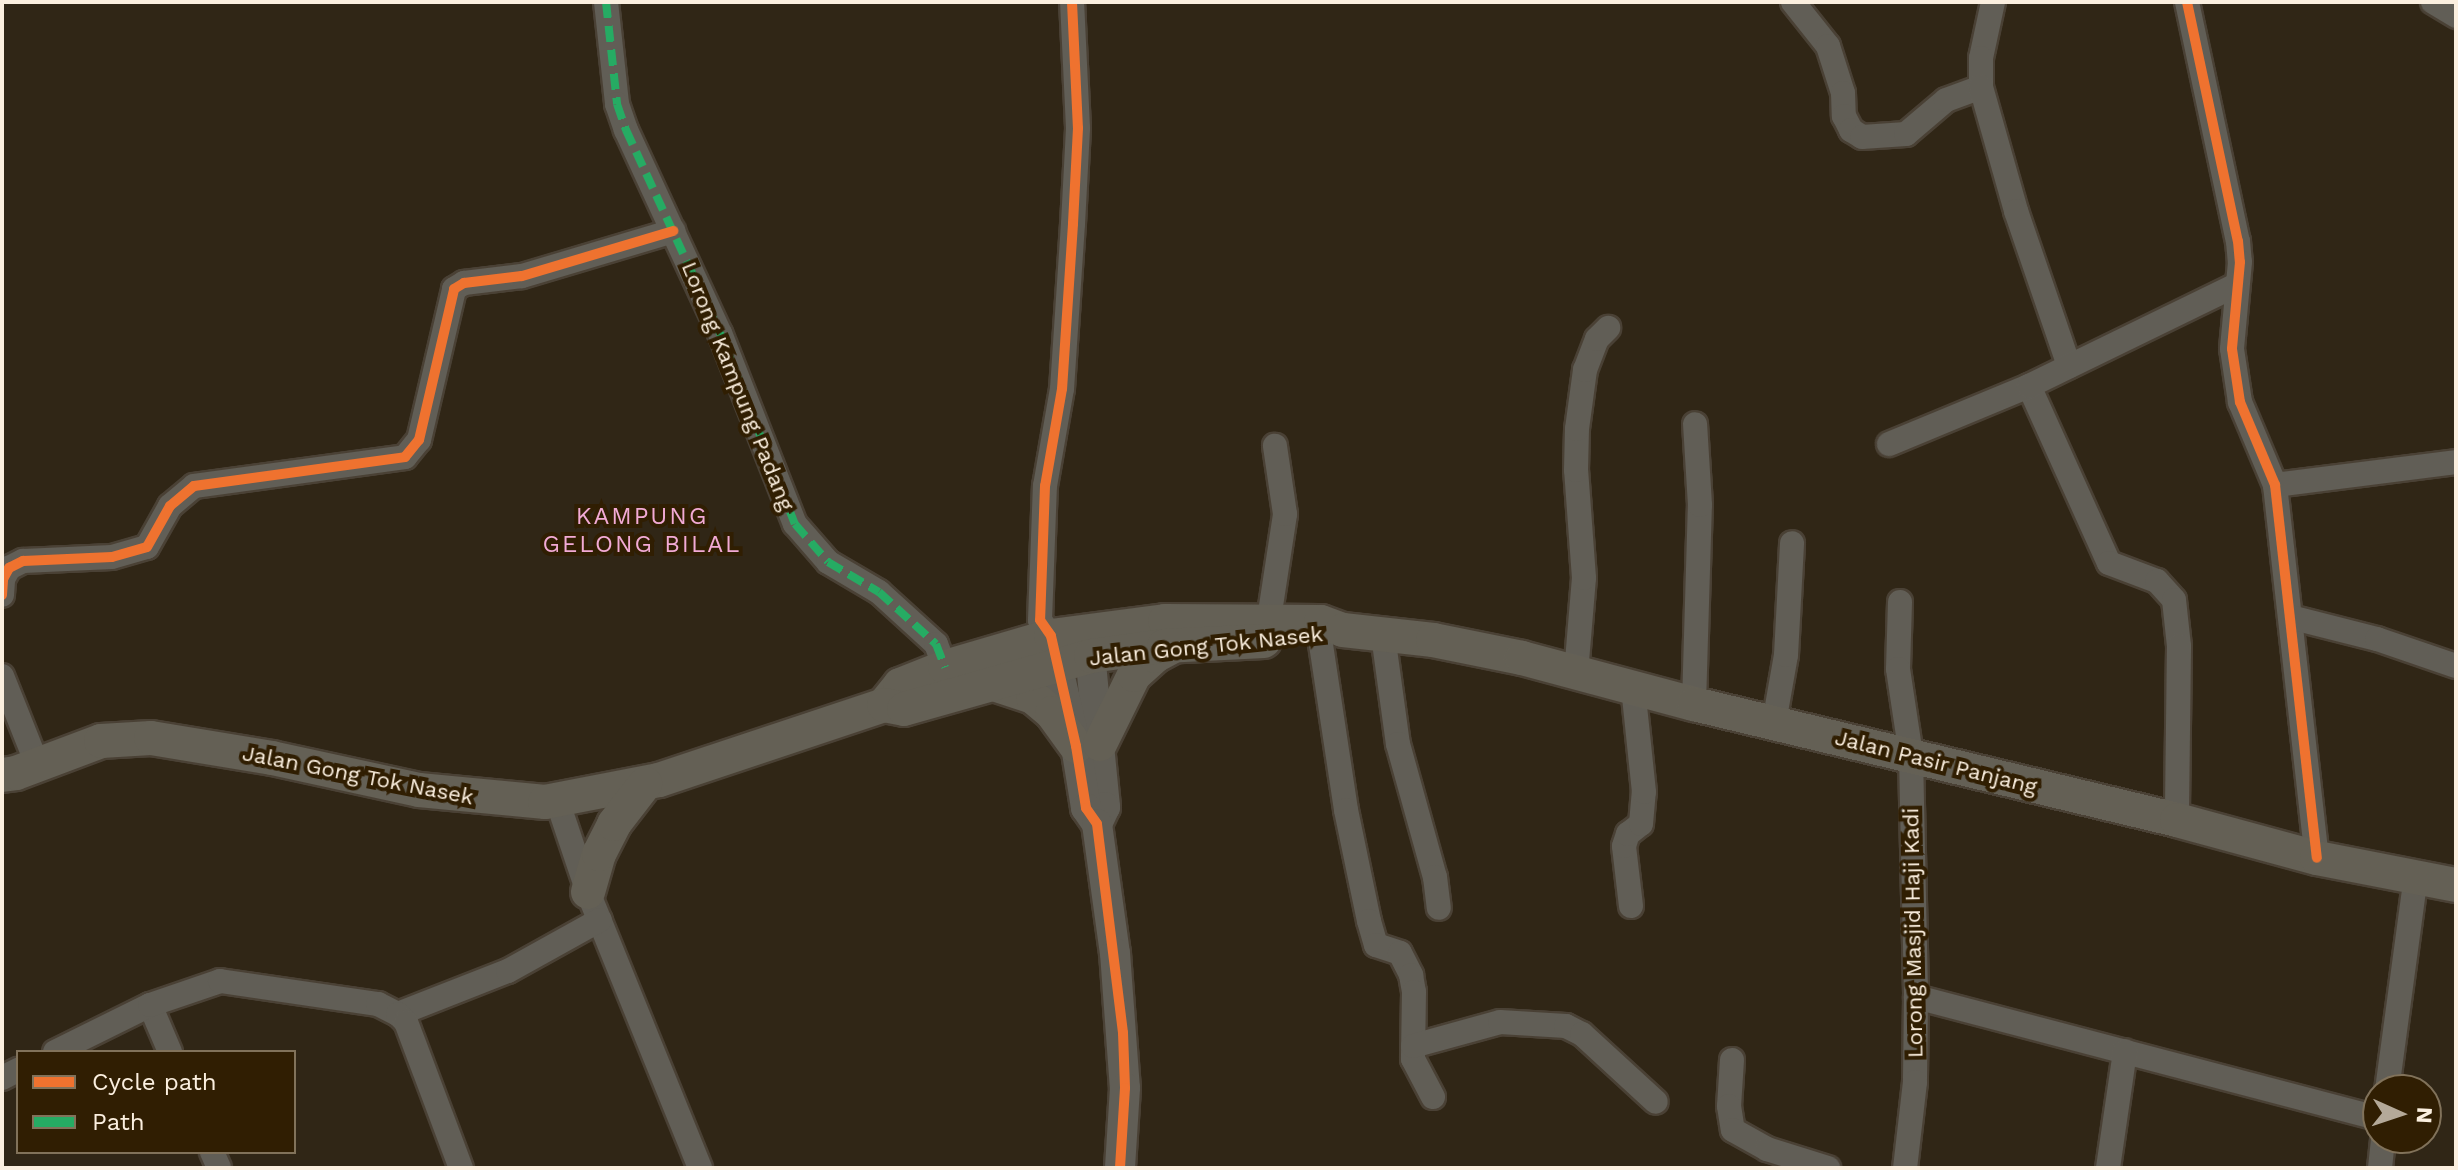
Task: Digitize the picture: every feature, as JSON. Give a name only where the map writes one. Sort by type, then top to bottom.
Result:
[{"type":"main road","name":"Jalan Gong Tok Nasek","points":[[884,705],[900,685],[945,667],[1089,643],[1165,621],[1269,619],[1321,622],[1332,634]]},
{"type":"main road","name":"Jalan Gong Tok Nasek","points":[[1089,643],[1176,645],[1332,634],[1417,639]]},
{"type":"main road","name":"Jalan Pasir Panjang","points":[[1417,639],[1475,648],[2177,820],[2317,858],[2456,885]]},
{"type":"main road","points":[[991,683],[1033,697],[1088,745],[1134,675],[1155,656],[1176,645]]},
{"type":"main road","name":"Jalan Gong Tok Nasek","points":[[14,775],[101,741],[151,738],[272,758],[419,790],[504,800],[557,800],[645,784],[884,705],[904,709],[991,683],[1054,650]]},
{"type":"main road","points":[[594,906],[599,854],[614,824],[645,784]]},
{"type":"street","name":"Lorong Kampung Padang","points":[[606,2],[617,104],[720,333],[795,524],[828,562],[879,592],[936,644],[945,667]]},
{"type":"street","points":[[1072,2],[1078,128],[1074,210],[1062,389],[1045,486],[1040,620],[1088,745]]},
{"type":"street","points":[[1793,2],[1828,46],[1843,93],[1844,116],[1851,130],[1862,137],[1906,134],[1946,100],[1981,87]]},
{"type":"street","points":[[1993,2],[1981,58],[1981,87],[2016,211],[2069,366]]},
{"type":"street","points":[[2187,2],[2238,241],[2240,262],[2232,349],[2240,402],[2275,485],[2317,858]]},
{"type":"street","points":[[2433,2],[2456,16]]},
{"type":"street","points":[[2,595],[3,579],[9,568],[23,561],[112,557],[147,547],[170,506],[194,486],[405,457],[419,440],[454,289],[464,283],[522,276],[673,231]]},
{"type":"street","points":[[1889,444],[2029,386],[2236,285]]},
{"type":"street","points":[[1576,673],[1584,578],[1576,470],[1577,429],[1585,370],[1597,339],[1608,328]]},
{"type":"street","points":[[2029,386],[2109,563],[2157,581],[2174,600],[2179,646],[2177,820]]},
{"type":"street","points":[[1694,704],[1700,505],[1695,424]]},
{"type":"street","points":[[1269,619],[1285,514],[1275,446]]},
{"type":"street","points":[[2275,485],[2456,462]]},
{"type":"street","points":[[1774,723],[1786,655],[1792,543]]},
{"type":"street","name":"Lorong Masjid Haji Kadi","points":[[1900,602],[1898,669],[1911,755],[1916,997],[1915,1082],[1905,1168]]},
{"type":"street","points":[[2290,617],[2377,639],[2456,666]]},
{"type":"street","points":[[1332,634],[1346,810],[1369,921],[1376,945],[1400,953],[1411,975],[1416,1070],[1433,1097]]},
{"type":"street","points":[[1383,635],[1398,744],[1435,877],[1439,908]]},
{"type":"street","points":[[1089,643],[1086,808],[1097,824],[1123,1033],[1125,1088],[1120,1168]]},
{"type":"street","points":[[2,676],[14,775]]},
{"type":"street","points":[[1631,906],[1624,846],[1628,834],[1641,824],[1644,802],[1633,688]]},
{"type":"street","points":[[557,800],[594,906],[700,1168]]},
{"type":"street","points":[[2389,1074],[2416,876]]},
{"type":"street","points":[[398,1014],[508,971],[594,906]]},
{"type":"street","points":[[59,1050],[150,1005],[205,984],[231,981],[378,1004],[398,1014],[406,1022],[461,1168]]},
{"type":"street","points":[[1916,997],[2362,1114]]},
{"type":"street","points":[[150,1005],[169,1050]]},
{"type":"street","points":[[1413,1046],[1500,1022],[1566,1026],[1582,1034],[1656,1102]]},
{"type":"street","points":[[2108,1168],[2125,1051]]},
{"type":"street","points":[[1732,1060],[1729,1106],[1733,1130],[1767,1149],[1828,1168]]},
{"type":"marked path","points":[[606,2],[617,104],[626,130],[720,333],[795,524],[828,562],[879,592],[936,644],[945,667]]},
{"type":"cycle path","points":[[1072,2],[1078,128],[1062,389],[1045,486],[1040,620],[1051,636],[1076,746],[1086,808],[1097,824],[1123,1033],[1125,1088],[1120,1168]]},
{"type":"cycle path","points":[[2187,2],[2238,241],[2240,262],[2232,349],[2240,402],[2275,485],[2317,858]]},
{"type":"cycle path","points":[[2,595],[3,579],[9,568],[23,561],[112,557],[147,547],[170,506],[194,486],[405,457],[419,440],[454,289],[464,283],[522,276],[673,231]]},
{"type":"district","name":"KAMPUNG GELONG BILAL","points":[[642,531]]}]
